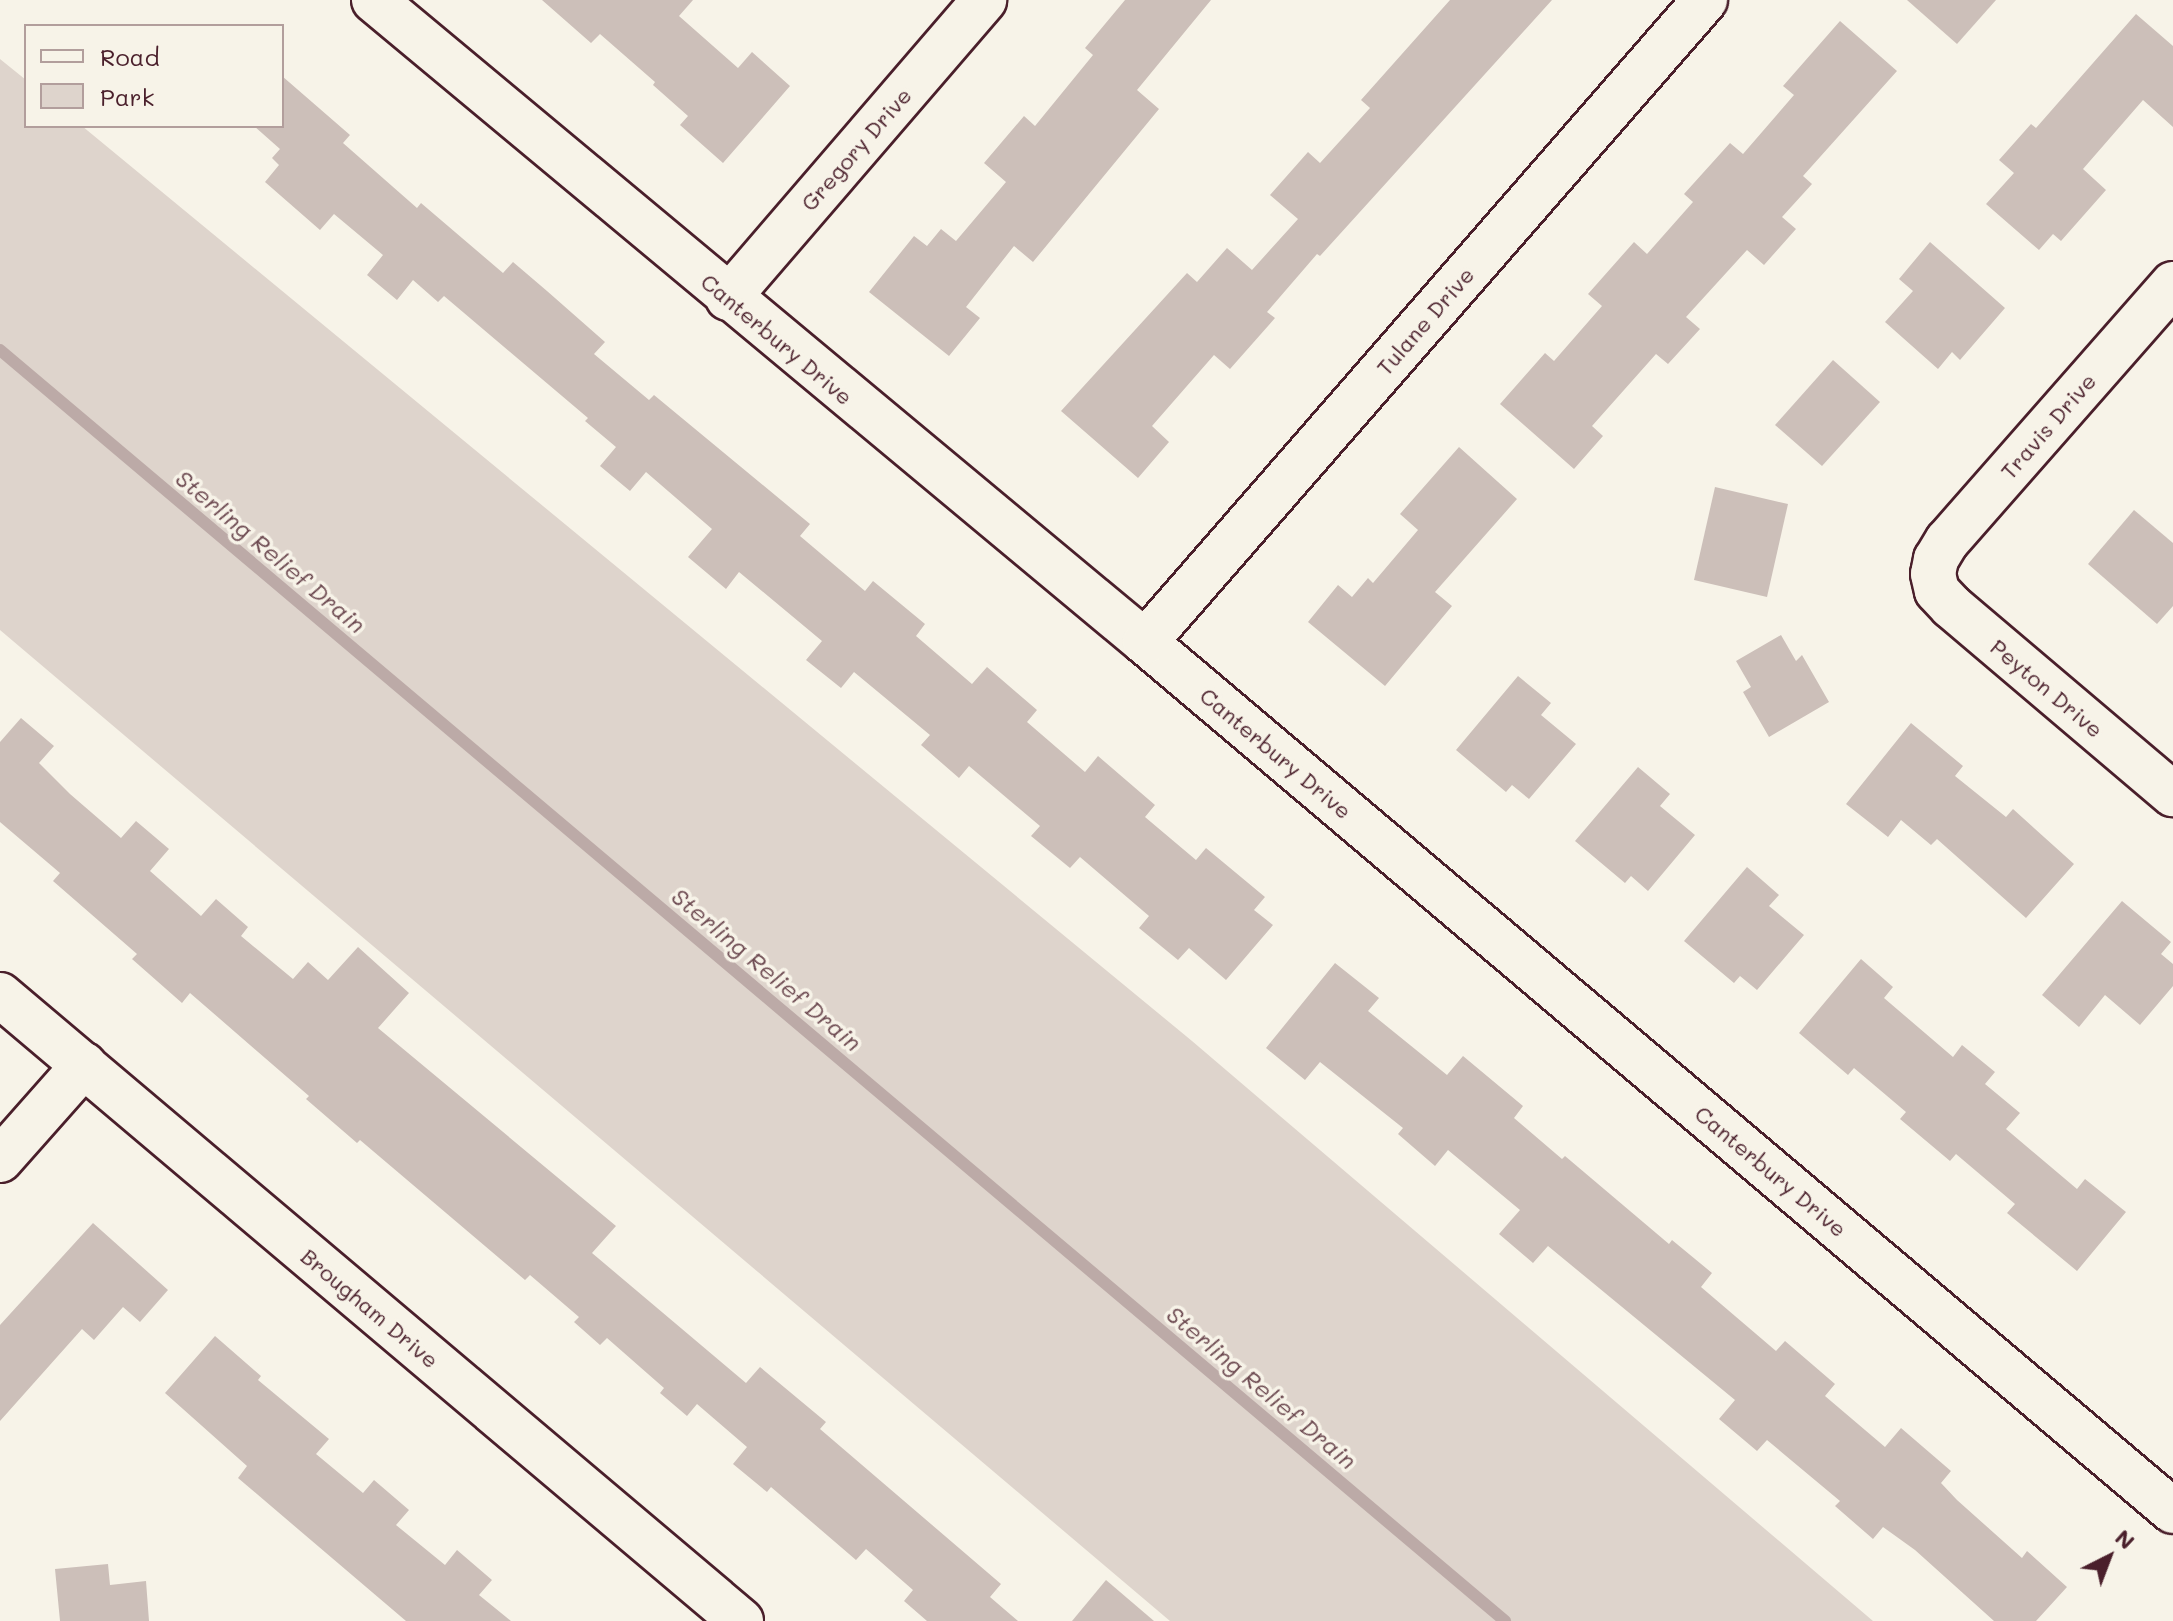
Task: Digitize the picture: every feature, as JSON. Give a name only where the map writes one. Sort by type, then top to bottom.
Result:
[{"type":"street","name":"Canterbury Drive","points":[[374,0],[728,298],[1145,642],[2173,1511]]},
{"type":"street","name":"Gregory Drive","points":[[728,298],[984,0]]},
{"type":"street","name":"Tulane Drive","points":[[1145,642],[1705,0]]},
{"type":"street","name":"Travis Drive","points":[[1933,574],[1936,559],[1947,541],[2173,284]]},
{"type":"street","name":"Peyton Drive","points":[[1933,574],[1937,591],[1951,606],[2173,794]]},
{"type":"street","name":"Brougham Drive","points":[[0,995],[741,1621]]},
{"type":"street","points":[[0,1160],[84,1065]]},
{"type":"green space","name":"Sterling Relief Drain","points":[[0,59],[24,78],[24,128],[84,128],[1192,1041],[1873,1621],[1170,1621],[0,630]]},
{"type":"building","points":[[542,0],[693,0],[679,16],[738,68],[752,52],[790,86],[723,163],[680,125],[688,116],[653,85],[655,82],[600,34],[591,43]]},
{"type":"building","points":[[1125,0],[1211,0],[1137,90],[1159,109],[1033,262],[1014,246],[966,307],[980,318],[949,356],[869,292],[914,236],[927,246],[941,229],[956,241],[1006,182],[984,163],[1024,116],[1035,126],[1093,55],[1085,48]]},
{"type":"building","points":[[1450,0],[1552,0],[1320,256],[1317,254],[1267,312],[1275,318],[1230,369],[1214,355],[1152,426],[1169,442],[1138,478],[1061,411],[1187,273],[1197,282],[1227,248],[1252,270],[1298,219],[1270,195],[1308,152],[1320,163],[1370,108],[1361,100]]},
{"type":"building","points":[[1907,0],[1996,0],[1957,44]]},
{"type":"building","points":[[2136,14],[2173,46],[2173,127],[2143,100],[2083,169],[2106,190],[2061,241],[2053,234],[2039,250],[1986,204],[2014,173],[1999,160],[2031,124],[2036,128]]},
{"type":"building","points":[[1840,21],[1897,71],[1803,176],[1812,184],[1782,217],[1796,229],[1764,265],[1747,250],[1686,317],[1700,329],[1668,364],[1656,354],[1592,426],[1603,436],[1574,469],[1500,404],[1545,353],[1554,361],[1602,306],[1588,294],[1634,242],[1647,254],[1693,202],[1684,194],[1730,143],[1743,154],[1794,95],[1783,86]]},
{"type":"building","points":[[284,78],[350,135],[343,143],[417,208],[421,203],[503,273],[513,262],[605,342],[594,354],[649,400],[654,395],[810,524],[800,536],[865,591],[873,581],[925,624],[916,636],[972,684],[987,667],[1037,710],[1027,722],[1085,772],[1098,756],[1155,805],[1145,817],[1196,860],[1206,848],[1265,897],[1254,910],[1273,925],[1226,980],[1189,948],[1178,960],[1139,928],[1149,916],[1080,857],[1070,868],[1031,836],[1040,826],[969,766],[959,778],[921,745],[930,735],[854,672],[841,688],[806,660],[822,641],[739,572],[726,589],[688,557],[712,529],[646,472],[630,491],[600,466],[616,447],[585,421],[588,418],[444,296],[438,302],[413,280],[397,300],[367,275],[383,255],[334,214],[320,230],[265,182],[279,165],[272,158],[280,149],[256,128],[284,128]]},
{"type":"building","points":[[1930,242],[2005,308],[1960,360],[1952,352],[1938,369],[1885,322],[1913,291],[1899,279]]},
{"type":"building","points":[[1833,360],[1880,402],[1822,466],[1775,425]]},
{"type":"building","points":[[1459,447],[1517,499],[1435,592],[1452,606],[1385,686],[1308,622],[1338,585],[1352,597],[1368,578],[1373,583],[1418,530],[1400,514]]},
{"type":"building","points":[[1715,487],[1788,504],[1767,597],[1694,580]]},
{"type":"building","points":[[2134,510],[2173,543],[2173,606],[2157,624],[2088,564]]},
{"type":"building","points":[[1781,635],[1796,661],[1802,655],[1829,702],[1769,737],[1743,692],[1751,687],[1736,661]]},
{"type":"building","points":[[1518,676],[1551,703],[1541,715],[1576,744],[1529,799],[1512,785],[1506,792],[1456,750]]},
{"type":"building","points":[[21,718],[54,746],[39,763],[70,794],[121,838],[136,821],[169,849],[150,871],[201,916],[216,899],[248,927],[241,936],[293,979],[308,962],[328,980],[358,947],[409,993],[378,1028],[616,1226],[592,1253],[746,1383],[760,1367],[826,1422],[820,1429],[1001,1584],[990,1597],[1018,1621],[927,1621],[904,1601],[913,1590],[866,1549],[856,1560],[771,1487],[767,1492],[733,1464],[747,1447],[697,1404],[687,1416],[660,1393],[664,1388],[607,1338],[600,1345],[574,1322],[579,1317],[530,1275],[525,1280],[360,1140],[357,1143],[306,1099],[309,1096],[190,993],[182,1003],[132,959],[137,954],[53,881],[60,873],[0,822],[0,742]]},
{"type":"building","points":[[1911,723],[1963,766],[1955,776],[2006,817],[2013,809],[2074,864],[2026,918],[1937,839],[1931,845],[1901,820],[1888,837],[1846,804]]},
{"type":"building","points":[[1638,767],[1670,794],[1660,806],[1695,835],[1648,891],[1631,876],[1625,883],[1575,841]]},
{"type":"building","points":[[1747,867],[1779,895],[1769,906],[1804,935],[1757,990],[1740,976],[1734,983],[1684,941]]},
{"type":"building","points":[[2122,901],[2171,942],[2161,954],[2173,964],[2173,986],[2140,1025],[2105,995],[2079,1027],[2042,995]]},
{"type":"building","points":[[1861,959],[1893,987],[1884,998],[1953,1057],[1962,1045],[1995,1072],[1985,1084],[2020,1113],[2006,1129],[2077,1189],[2085,1179],[2126,1212],[2077,1271],[2007,1213],[2015,1204],[1956,1154],[1950,1161],[1900,1119],[1906,1112],[1854,1068],[1848,1075],[1799,1033]]},
{"type":"building","points":[[1335,963],[1379,998],[1368,1011],[1447,1075],[1463,1056],[1523,1106],[1514,1118],[1562,1159],[1565,1156],[1669,1244],[1672,1240],[1712,1273],[1701,1287],[1776,1351],[1785,1341],[1835,1384],[1825,1396],[1885,1447],[1901,1428],[1951,1471],[1941,1483],[1957,1500],[2022,1558],[2027,1551],[2067,1587],[2036,1621],[1994,1621],[1915,1550],[1883,1527],[1873,1539],[1835,1506],[1840,1501],[1767,1440],[1757,1451],[1719,1419],[1735,1400],[1548,1246],[1533,1263],[1499,1234],[1520,1210],[1448,1150],[1435,1166],[1398,1134],[1403,1128],[1320,1062],[1305,1080],[1266,1048]]},
{"type":"building","points":[[93,1223],[168,1290],[140,1322],[123,1307],[94,1340],[82,1329],[0,1421],[0,1325]]},
{"type":"building","points":[[215,1336],[261,1376],[258,1380],[329,1439],[316,1454],[363,1493],[374,1480],[409,1510],[396,1525],[445,1565],[457,1550],[492,1580],[479,1595],[511,1621],[406,1621],[238,1478],[247,1466],[165,1393]]},
{"type":"building","points":[[108,1564],[110,1585],[146,1581],[149,1621],[60,1621],[55,1569]]},
{"type":"building","points":[[1106,1580],[1154,1621],[1072,1621]]},
{"type":"waterway","name":"Sterling Relief Drain","points":[[0,350],[1505,1621]]}]
